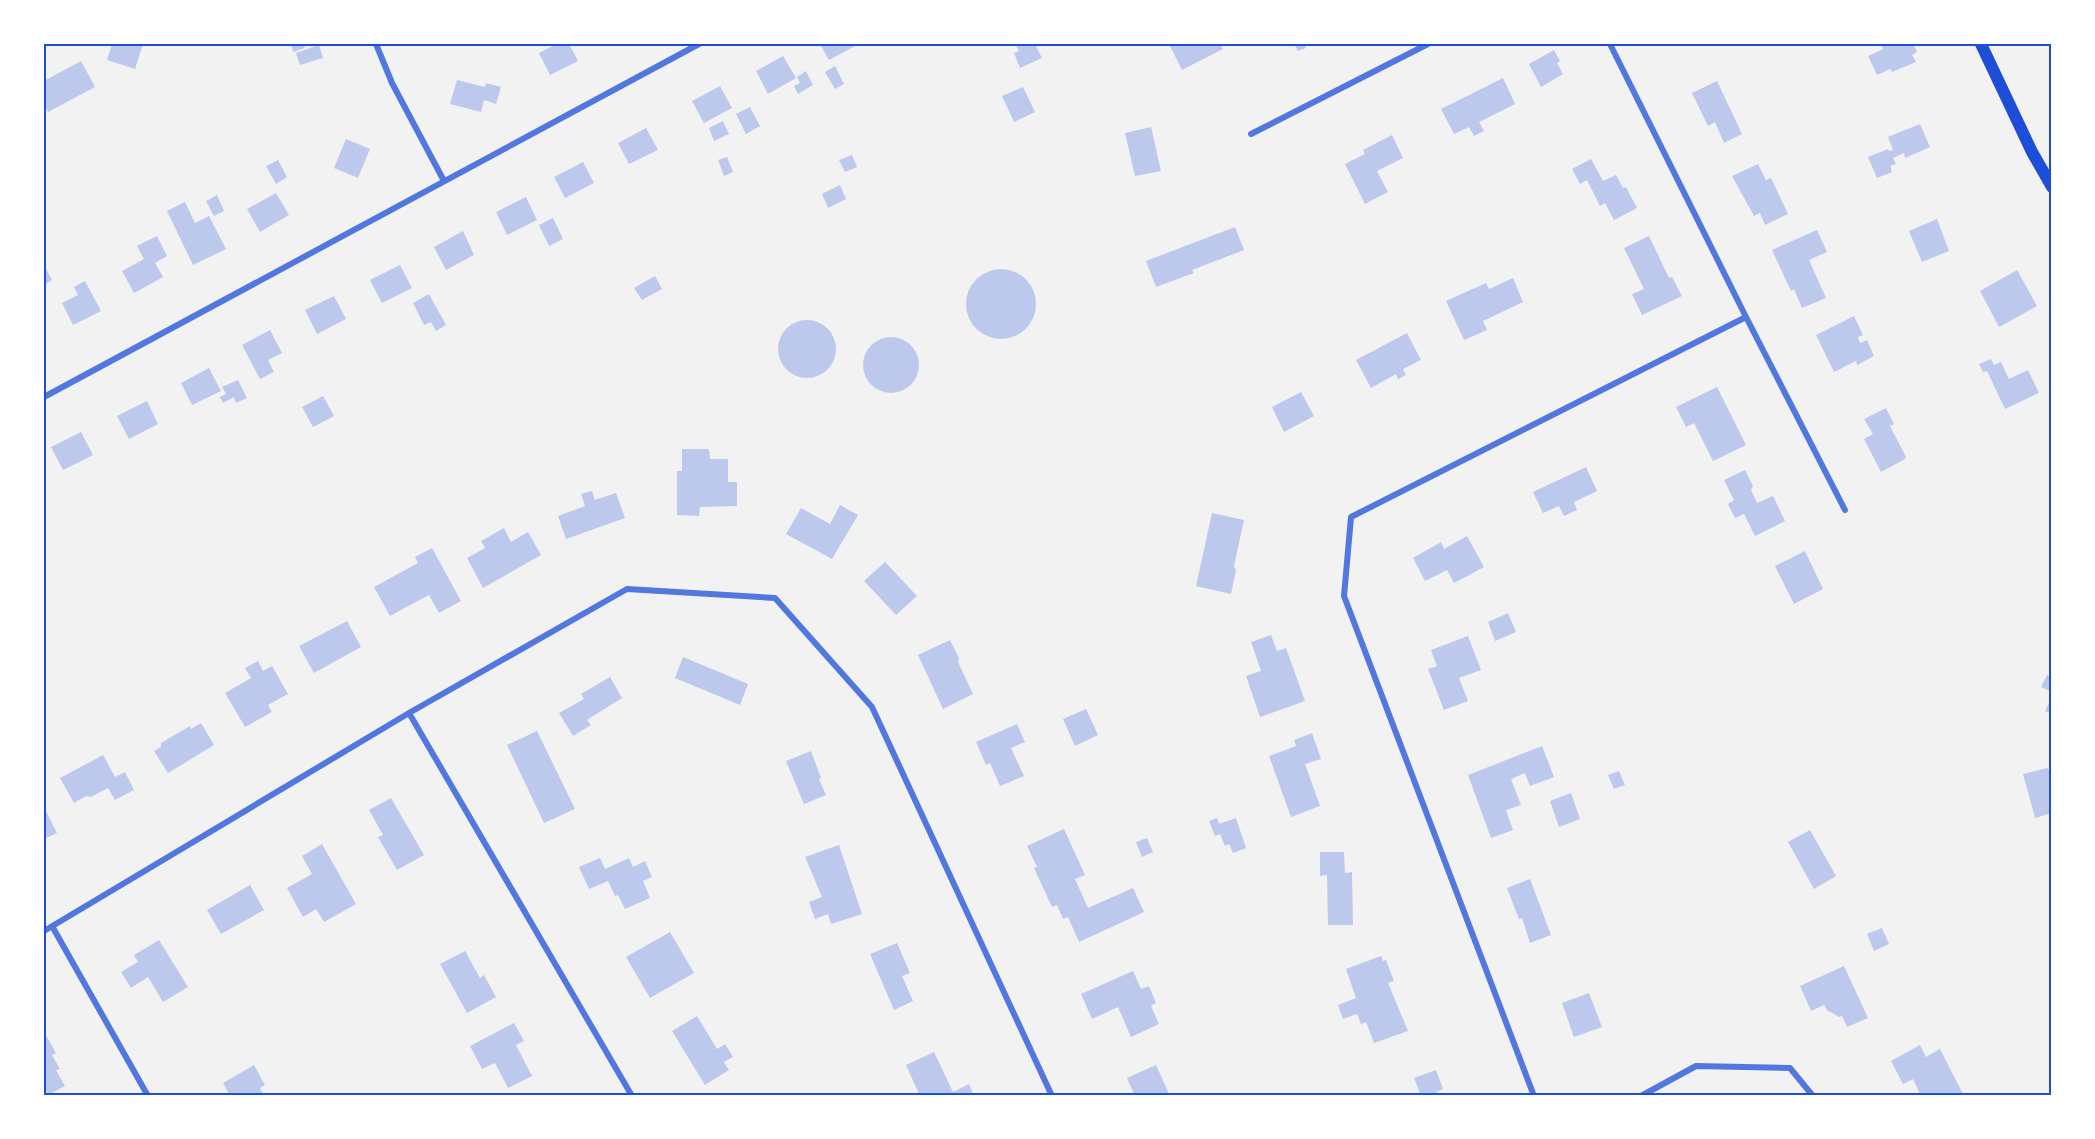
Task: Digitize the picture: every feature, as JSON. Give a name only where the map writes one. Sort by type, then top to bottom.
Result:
[{"type":"main road","points":[[1981,44],[2032,152],[2052,188]]},
{"type":"street","points":[[376,44],[392,83],[444,181]]},
{"type":"street","points":[[44,397],[699,44]]},
{"type":"street","points":[[1251,134],[1428,44]]},
{"type":"street","points":[[1610,44],[1845,510]]},
{"type":"street","points":[[1534,1095],[1344,596],[1351,517],[1746,317]]},
{"type":"street","points":[[44,932],[409,713],[627,589],[775,598],[872,707],[1053,1095]]},
{"type":"street","points":[[409,713],[632,1095]]},
{"type":"street","points":[[52,926],[148,1095]]},
{"type":"street","points":[[1641,1095],[1696,1066],[1790,1068],[1813,1095]]},
{"type":"building","points":[[112,44],[143,44],[135,69],[107,60]]},
{"type":"building","points":[[291,44],[303,44],[305,48],[293,52]]},
{"type":"building","points":[[557,44],[569,44],[578,61],[550,75],[539,53]]},
{"type":"building","points":[[820,44],[859,44],[829,60]]},
{"type":"building","points":[[1015,44],[1035,44],[1042,58],[1020,68],[1014,53],[1019,51]]},
{"type":"building","points":[[1220,44],[1223,49],[1182,70],[1170,46]]},
{"type":"building","points":[[1294,44],[1304,44],[1306,48],[1298,51]]},
{"type":"building","points":[[1881,44],[1913,44],[1917,52],[1912,55],[1916,62],[1892,72],[1890,69],[1877,75],[1868,56],[1883,49]]},
{"type":"building","points":[[319,45],[323,58],[300,65],[296,53]]},
{"type":"building","points":[[1554,50],[1563,74],[1541,87],[1529,64]]},
{"type":"building","points":[[783,56],[796,78],[768,94],[756,71]]},
{"type":"building","points":[[81,61],[95,87],[48,112],[44,104],[44,81]]},
{"type":"building","points":[[835,66],[844,84],[835,89],[825,72]]},
{"type":"building","points":[[806,71],[813,85],[798,94],[794,86],[800,83],[797,77]]},
{"type":"building","points":[[1503,78],[1515,104],[1479,122],[1484,131],[1474,136],[1469,127],[1454,134],[1441,109]]},
{"type":"building","points":[[457,80],[485,87],[486,83],[501,87],[496,104],[484,100],[481,112],[450,104]]},
{"type":"building","points":[[1717,81],[1742,134],[1724,143],[1715,122],[1708,126],[1692,93]]},
{"type":"building","points":[[720,86],[732,108],[704,123],[692,101]]},
{"type":"building","points":[[1023,87],[1035,112],[1014,122],[1002,96]]},
{"type":"building","points":[[750,107],[760,126],[746,134],[736,114]]},
{"type":"building","points":[[723,121],[729,134],[714,141],[709,128]]},
{"type":"building","points":[[1920,124],[1930,147],[1905,158],[1904,153],[1893,158],[1896,164],[1890,166],[1892,172],[1877,178],[1868,157],[1888,149],[1893,150],[1888,137]]},
{"type":"building","points":[[1151,127],[1161,171],[1135,176],[1125,133]]},
{"type":"building","points":[[646,128],[658,150],[629,164],[618,143]]},
{"type":"building","points":[[1392,135],[1403,158],[1377,171],[1388,192],[1365,204],[1345,164],[1365,154],[1363,150]]},
{"type":"building","points":[[346,139],[370,149],[358,178],[334,168]]},
{"type":"building","points":[[852,155],[857,167],[845,172],[839,160]]},
{"type":"building","points":[[727,157],[733,172],[724,176],[718,160]]},
{"type":"building","points":[[1591,159],[1603,181],[1616,175],[1623,188],[1626,187],[1637,208],[1614,220],[1605,203],[1600,206],[1587,180],[1580,184],[1572,169]]},
{"type":"building","points":[[278,160],[287,177],[276,184],[266,166]]},
{"type":"building","points":[[583,162],[594,183],[565,198],[554,177]]},
{"type":"building","points":[[1758,164],[1766,180],[1771,178],[1788,214],[1765,225],[1760,213],[1754,216],[1732,176]]},
{"type":"building","points":[[840,185],[846,199],[828,208],[822,194]]},
{"type":"building","points":[[276,193],[289,215],[260,232],[247,209]]},
{"type":"building","points":[[217,195],[224,211],[214,216],[206,201]]},
{"type":"building","points":[[526,197],[537,220],[507,235],[496,212]]},
{"type":"building","points":[[185,202],[195,223],[209,216],[226,249],[193,265],[167,211]]},
{"type":"building","points":[[553,218],[563,239],[549,246],[539,225]]},
{"type":"building","points":[[1937,219],[1949,251],[1922,262],[1909,231]]},
{"type":"building","points":[[1235,227],[1244,250],[1192,270],[1194,273],[1156,287],[1146,261]]},
{"type":"building","points":[[1817,230],[1827,252],[1809,260],[1826,298],[1802,308],[1794,289],[1791,291],[1772,250]]},
{"type":"building","points":[[463,231],[474,255],[446,270],[434,247]]},
{"type":"building","points":[[157,236],[167,256],[155,263],[163,277],[134,293],[122,271],[144,259],[137,246]]},
{"type":"building","points":[[1649,236],[1669,278],[1672,277],[1682,296],[1642,315],[1632,294],[1644,289],[1624,248]]},
{"type":"building","points":[[44,265],[52,280],[44,285]]},
{"type":"building","points":[[400,265],[412,288],[382,303],[370,280]]},
{"type":"building","points":[[1008,269],[1021,275],[1030,284],[1034,290],[1036,304],[1034,318],[1026,329],[1015,337],[994,339],[976,329],[968,318],[966,297],[976,279],[987,271]]},
{"type":"building","points":[[2017,270],[2037,306],[1999,327],[1980,291]]},
{"type":"building","points":[[655,276],[662,289],[642,300],[634,288]]},
{"type":"building","points":[[1513,278],[1523,302],[1483,321],[1487,330],[1464,340],[1446,301],[1486,283],[1489,289]]},
{"type":"building","points":[[85,281],[101,311],[73,325],[62,303],[78,295],[74,287]]},
{"type":"building","points":[[429,294],[446,325],[436,331],[431,322],[424,325],[413,303]]},
{"type":"building","points":[[334,296],[346,319],[317,334],[305,310]]},
{"type":"building","points":[[1854,316],[1863,335],[1858,337],[1860,343],[1867,340],[1874,356],[1857,365],[1856,361],[1834,372],[1816,335]]},
{"type":"building","points":[[807,320],[818,322],[831,333],[836,349],[834,360],[823,373],[807,378],[796,376],[783,365],[778,349],[780,338],[791,325]]},
{"type":"building","points":[[270,330],[282,353],[268,360],[274,372],[260,379],[242,345]]},
{"type":"building","points":[[1407,333],[1421,360],[1403,369],[1406,375],[1398,379],[1396,374],[1371,388],[1356,360]]},
{"type":"building","points":[[891,337],[902,339],[911,345],[917,354],[919,365],[917,376],[911,385],[902,391],[891,393],[880,391],[871,385],[865,376],[863,365],[865,354],[871,345],[880,339]]},
{"type":"building","points":[[1991,359],[1994,365],[2001,362],[2009,379],[2028,370],[2039,393],[2005,409],[1987,371],[1983,372],[1979,364]]},
{"type":"building","points":[[209,368],[221,391],[192,405],[181,383]]},
{"type":"building","points":[[238,380],[247,398],[236,403],[234,397],[223,403],[220,397],[226,394],[222,387]]},
{"type":"building","points":[[1717,387],[1746,445],[1713,461],[1694,423],[1686,427],[1676,407]]},
{"type":"building","points":[[1301,392],[1314,416],[1284,432],[1272,407]]},
{"type":"building","points":[[323,396],[334,416],[313,427],[302,407]]},
{"type":"building","points":[[147,401],[158,424],[129,439],[117,416]]},
{"type":"building","points":[[1886,408],[1894,424],[1890,426],[1906,457],[1881,472],[1864,439],[1873,434],[1864,419]]},
{"type":"building","points":[[81,432],[93,455],[63,470],[51,447]]},
{"type":"building","points":[[682,449],[709,449],[710,459],[728,459],[728,482],[737,482],[737,506],[700,507],[699,516],[677,515],[677,471],[682,471]]},
{"type":"building","points":[[1586,467],[1597,491],[1574,502],[1577,510],[1564,516],[1559,506],[1543,513],[1533,492]]},
{"type":"building","points":[[1745,470],[1753,486],[1751,490],[1757,503],[1773,496],[1785,521],[1755,536],[1744,514],[1735,518],[1728,504],[1734,500],[1724,480]]},
{"type":"building","points":[[592,491],[595,500],[616,493],[625,518],[566,539],[558,516],[585,506],[581,494]]},
{"type":"building","points":[[840,505],[858,515],[832,559],[786,534],[801,508],[830,524]]},
{"type":"building","points":[[1212,513],[1244,520],[1234,566],[1236,570],[1231,594],[1196,586]]},
{"type":"building","points":[[504,528],[511,542],[528,532],[541,555],[483,588],[467,558],[485,548],[481,541]]},
{"type":"building","points":[[1467,536],[1484,567],[1454,583],[1447,570],[1425,581],[1413,558],[1441,542],[1444,549]]},
{"type":"building","points":[[432,548],[461,601],[439,613],[429,595],[390,616],[374,587],[418,563],[415,557]]},
{"type":"building","points":[[1805,551],[1823,589],[1794,604],[1775,566]]},
{"type":"building","points":[[885,562],[917,596],[896,615],[864,581]]},
{"type":"building","points":[[1508,613],[1516,632],[1495,641],[1488,622]]},
{"type":"building","points":[[347,621],[361,647],[314,673],[299,646]]},
{"type":"building","points":[[1271,635],[1277,651],[1286,648],[1305,701],[1260,717],[1246,676],[1261,671],[1251,642]]},
{"type":"building","points":[[1468,636],[1481,670],[1459,678],[1468,701],[1444,710],[1428,669],[1437,666],[1431,650]]},
{"type":"building","points":[[950,640],[973,694],[943,709],[918,655]]},
{"type":"building","points":[[683,657],[748,684],[740,705],[675,678]]},
{"type":"building","points":[[258,661],[263,671],[272,666],[288,694],[268,705],[272,712],[245,727],[225,693],[251,678],[245,668]]},
{"type":"building","points":[[2047,675],[2052,678],[2052,692],[2041,687]]},
{"type":"building","points":[[610,677],[622,698],[587,720],[591,725],[573,736],[559,713],[584,699],[581,694]]},
{"type":"building","points":[[2052,697],[2052,714],[2045,711]]},
{"type":"building","points":[[1086,709],[1098,735],[1075,746],[1063,719]]},
{"type":"building","points":[[201,723],[214,745],[168,773],[154,751],[161,747],[161,743],[190,726],[191,729]]},
{"type":"building","points":[[1017,724],[1025,742],[1011,748],[1024,776],[1000,786],[990,763],[986,765],[976,742]]},
{"type":"building","points":[[537,731],[575,809],[544,823],[507,745]]},
{"type":"building","points":[[1312,733],[1321,759],[1305,764],[1320,806],[1291,817],[1269,756],[1296,746],[1294,740]]},
{"type":"building","points":[[1542,746],[1554,777],[1530,786],[1525,773],[1511,779],[1521,805],[1506,810],[1513,830],[1491,838],[1468,775]]},
{"type":"building","points":[[811,751],[826,795],[804,804],[786,761]]},
{"type":"building","points":[[103,755],[115,777],[125,772],[134,790],[115,800],[108,788],[74,803],[60,778]]},
{"type":"building","points":[[2048,768],[2052,782],[2052,813],[2035,818],[2023,774]]},
{"type":"building","points":[[1619,771],[1625,785],[1614,789],[1608,775]]},
{"type":"building","points":[[1571,793],[1580,819],[1559,827],[1550,801]]},
{"type":"building","points":[[391,798],[424,855],[397,870],[378,837],[383,835],[369,810]]},
{"type":"building","points":[[44,807],[57,833],[44,839]]},
{"type":"building","points":[[1217,818],[1219,824],[1236,818],[1246,848],[1233,853],[1229,844],[1225,846],[1220,834],[1215,836],[1209,821]]},
{"type":"building","points":[[1064,829],[1085,875],[1075,879],[1088,908],[1133,888],[1144,912],[1079,942],[1068,917],[1063,919],[1057,905],[1052,907],[1034,868],[1037,867],[1027,846]]},
{"type":"building","points":[[1810,830],[1836,876],[1814,889],[1788,842]]},
{"type":"building","points":[[1147,838],[1153,852],[1142,857],[1136,842]]},
{"type":"building","points":[[322,844],[356,904],[324,922],[316,909],[303,917],[287,888],[312,874],[302,856]]},
{"type":"building","points":[[839,845],[862,914],[831,924],[828,914],[815,919],[809,902],[822,897],[805,857]]},
{"type":"building","points":[[1320,852],[1344,852],[1345,873],[1352,872],[1353,925],[1328,925],[1327,875],[1320,876]]},
{"type":"building","points":[[600,858],[605,869],[629,858],[633,867],[645,861],[652,877],[643,881],[650,898],[625,909],[618,895],[615,896],[608,881],[589,889],[579,867]]},
{"type":"building","points":[[1530,879],[1551,935],[1530,943],[1522,918],[1519,919],[1507,888]]},
{"type":"building","points":[[250,885],[264,910],[221,934],[207,910]]},
{"type":"building","points":[[1882,928],[1889,944],[1874,951],[1867,934]]},
{"type":"building","points":[[670,932],[694,973],[650,998],[626,957]]},
{"type":"building","points":[[159,940],[188,987],[163,1002],[148,977],[131,988],[121,972],[138,962],[134,955]]},
{"type":"building","points":[[897,943],[910,973],[902,976],[913,1001],[894,1010],[870,954]]},
{"type":"building","points":[[465,951],[480,978],[484,975],[496,997],[467,1013],[440,964]]},
{"type":"building","points":[[1381,956],[1383,961],[1386,960],[1394,981],[1388,983],[1408,1031],[1374,1043],[1366,1022],[1361,1024],[1357,1014],[1343,1019],[1338,1005],[1356,998],[1346,969]]},
{"type":"building","points":[[1844,966],[1868,1018],[1847,1027],[1842,1016],[1839,1017],[1827,1010],[1824,1005],[1811,1011],[1800,986]]},
{"type":"building","points":[[1133,971],[1141,989],[1149,986],[1156,1003],[1151,1006],[1159,1024],[1131,1037],[1118,1007],[1092,1019],[1081,994]]},
{"type":"building","points":[[1589,993],[1602,1027],[1574,1037],[1562,1003]]},
{"type":"building","points":[[697,1016],[717,1049],[725,1044],[733,1057],[724,1062],[729,1070],[705,1085],[672,1031]]},
{"type":"building","points":[[514,1023],[524,1041],[516,1045],[532,1076],[508,1088],[495,1063],[482,1069],[470,1046]]},
{"type":"building","points":[[44,1032],[56,1053],[52,1055],[60,1069],[56,1070],[65,1086],[48,1095],[44,1087]]},
{"type":"building","points":[[1920,1045],[1926,1057],[1940,1049],[1964,1096],[1921,1096],[1913,1079],[1903,1084],[1891,1061]]},
{"type":"building","points":[[934,1052],[953,1092],[969,1084],[974,1096],[920,1096],[906,1065]]},
{"type":"building","points":[[254,1065],[265,1085],[260,1088],[264,1096],[230,1096],[223,1083]]},
{"type":"building","points":[[1156,1065],[1170,1096],[1135,1096],[1127,1078]]},
{"type":"building","points":[[1436,1070],[1443,1089],[1436,1092],[1437,1096],[1421,1096],[1414,1078]]}]
